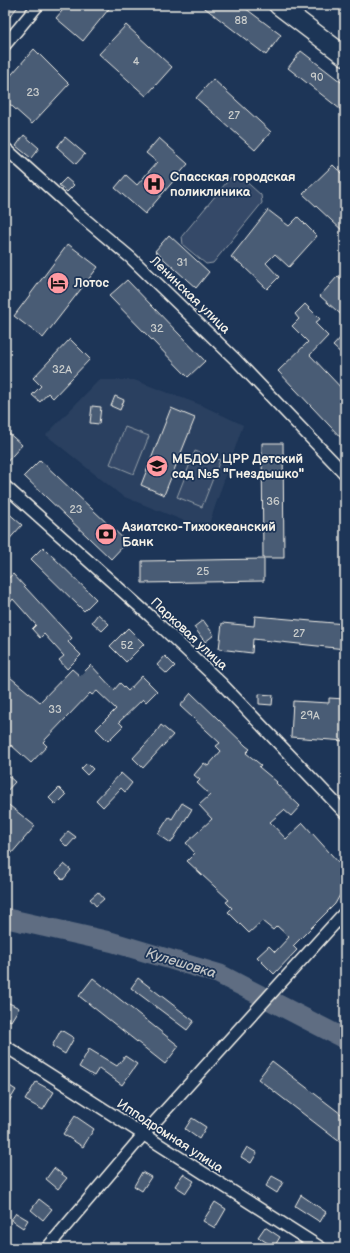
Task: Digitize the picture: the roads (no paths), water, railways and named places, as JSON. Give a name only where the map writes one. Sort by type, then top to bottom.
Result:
[{"type":"main road","points":[[278,5],[345,56]]},
{"type":"street","points":[[5,45],[38,5]]},
{"type":"street","name":"Ленинская улица","points":[[5,148],[74,210],[131,258],[236,360],[345,474]]},
{"type":"street","name":"Парковая улица","points":[[5,486],[150,616],[221,683],[345,813]]},
{"type":"street","points":[[47,1248],[143,1135],[345,912]]},
{"type":"street","name":"Ипподромная улица","points":[[5,1046],[321,1248]]},
{"type":"waterway","name":"Кулешовка","points":[[5,918],[112,942],[219,974],[345,1039]]},
{"type":"place","name":"Спасская городская поликлиника","points":[[154,184]]},
{"type":"place","name":"Лотос","points":[[58,283]]},
{"type":"place","name":"МБДОУ ЦРР Детский сад №5 \"Гнездышко\"","points":[[157,466]]},
{"type":"place","name":"Азиатско-Тихоокеанский Банк","points":[[106,534]]}]
